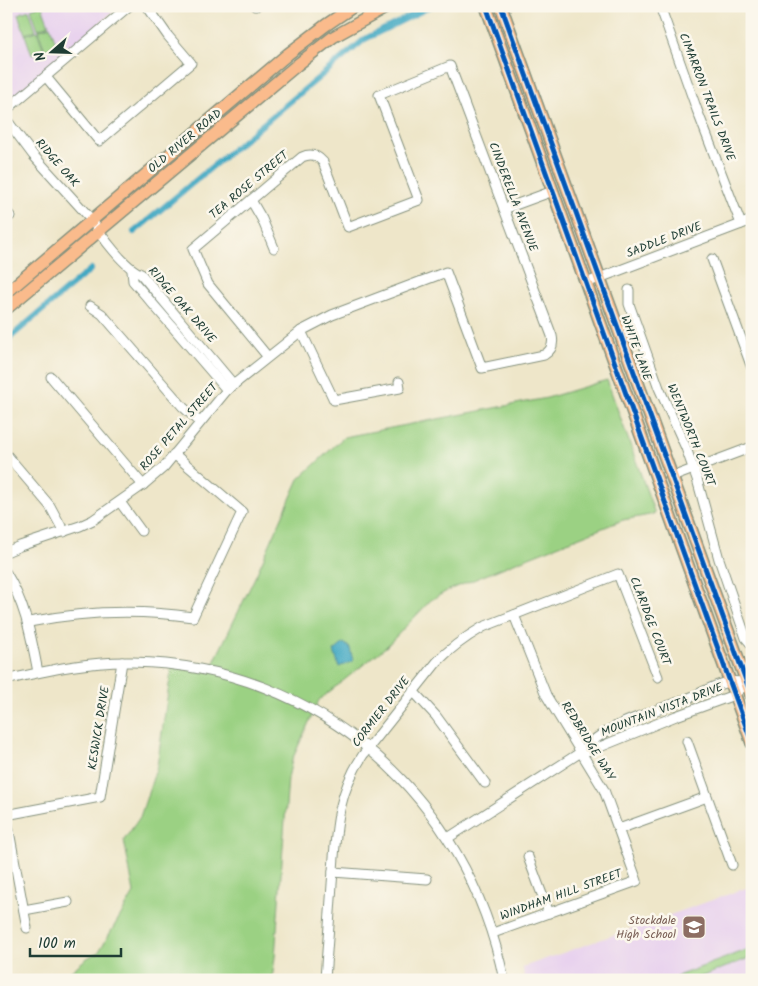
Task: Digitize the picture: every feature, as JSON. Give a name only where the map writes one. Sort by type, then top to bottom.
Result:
[{"type":"main road","name":"OLD RIVER ROAD","points":[[6,293],[288,54],[354,6]]},
{"type":"main road","name":"OLD RIVER ROAD","points":[[6,308],[297,65],[334,37],[389,6]]},
{"type":"main road","name":"WHITE LANE","points":[[486,6],[752,743]]},
{"type":"main road","name":"WHITE LANE","points":[[501,6],[672,477],[749,682],[752,697]]},
{"type":"main road","points":[[519,98],[525,104],[538,132],[547,133]]},
{"type":"main road","points":[[638,428],[646,435],[662,474],[672,477]]},
{"type":"street","points":[[6,110],[129,6]]},
{"type":"street","points":[[46,77],[99,141],[191,63],[168,36],[147,6]]},
{"type":"street","name":"CIMARRON TRAILS DRIVE","points":[[660,6],[697,110],[741,224]]},
{"type":"street","name":"CINDERELLA AVENUE","points":[[348,227],[419,200],[379,94],[450,66],[552,336],[553,345],[544,355],[482,368]]},
{"type":"street","name":"RIDGE OAK","points":[[6,120],[33,155],[92,220]]},
{"type":"street","name":"TEA ROSE STREET","points":[[268,357],[208,284],[192,249],[302,156],[308,155],[316,156],[324,164],[348,227]]},
{"type":"street","points":[[504,209],[553,191]]},
{"type":"street","points":[[251,200],[262,218],[274,248]]},
{"type":"street","name":"RIDGE OAK DRIVE","points":[[92,220],[99,232],[132,271],[141,274],[231,388]]},
{"type":"street","name":"SADDLE DRIVE","points":[[586,283],[752,220]]},
{"type":"street","points":[[712,259],[752,368]]},
{"type":"street","name":"RIDGE OAK DRIVE","points":[[132,271],[133,281],[231,388]]},
{"type":"street","name":"ROSE PETAL STREET","points":[[6,552],[93,520],[120,502],[164,466],[231,388],[301,331],[332,314],[446,272],[482,368]]},
{"type":"street","name":"WENTWORTH COURT","points":[[629,290],[629,304],[661,393],[693,468],[719,559],[746,638],[752,645]]},
{"type":"street","points":[[90,306],[102,314],[183,407],[200,422]]},
{"type":"street","points":[[301,331],[334,400],[400,388],[399,382]]},
{"type":"street","points":[[51,377],[143,485]]},
{"type":"street","points":[[672,477],[752,447]]},
{"type":"street","points":[[6,454],[50,506],[64,532]]},
{"type":"street","points":[[29,622],[79,614],[117,611],[193,616],[242,512],[174,454]]},
{"type":"street","points":[[120,502],[141,531]]},
{"type":"street","points":[[6,574],[17,593],[29,622],[38,672]]},
{"type":"street","name":"CORMIER DRIVE","points":[[325,980],[337,819],[348,780],[368,748],[437,662],[458,642],[483,627],[618,574]]},
{"type":"street","name":"CLARIDGE COURT","points":[[618,574],[658,677]]},
{"type":"street","name":"REDBRIDGE WAY","points":[[514,615],[546,695],[604,790],[637,881]]},
{"type":"street","points":[[6,680],[75,666],[122,662],[187,667],[246,682],[290,699],[314,712],[368,748],[407,785],[426,807],[448,838],[474,885],[493,933],[504,980]]},
{"type":"street","name":"KESWICK DRIVE","points":[[6,815],[100,797],[122,662]]},
{"type":"street","name":"MOUNTAIN VISTA DRIVE","points":[[448,838],[581,752],[591,741],[640,715],[729,682],[749,682]]},
{"type":"street","name":"MOUNTAIN VISTA DRIVE","points":[[581,752],[595,749],[734,695],[749,682]]},
{"type":"street","points":[[413,691],[436,716],[484,783]]},
{"type":"street","points":[[687,741],[732,865]]},
{"type":"street","points":[[619,829],[707,797]]},
{"type":"street","points":[[6,815],[27,928]]},
{"type":"street","points":[[528,857],[549,913]]},
{"type":"street","points":[[333,872],[427,879]]},
{"type":"street","name":"WINDHAM HILL STREET","points":[[493,933],[637,881]]},
{"type":"street","points":[[24,910],[68,902]]},
{"type":"shaded area","points":[[6,6],[120,6],[9,100],[6,99]]},
{"type":"shaded area","name":"Stockdale High School","points":[[752,886],[752,980],[524,980],[523,967]]},
{"type":"green space","points":[[42,6],[49,25],[38,29],[31,9]]},
{"type":"green space","points":[[29,10],[36,30],[25,34],[18,14]]},
{"type":"green space","points":[[50,26],[57,46],[45,50],[38,30]]},
{"type":"green space","points":[[37,31],[44,50],[32,55],[25,35]]},
{"type":"green space","points":[[607,380],[655,514],[623,520],[447,591],[431,600],[387,646],[319,700],[292,760],[288,778],[272,980],[58,980],[98,953],[134,893],[124,840],[140,817],[157,766],[172,665],[212,672],[215,660],[299,479],[344,437],[547,398]]},
{"type":"green space","points":[[752,948],[752,957],[693,980],[672,980],[680,975]]},
{"type":"water","points":[[344,643],[350,648],[353,661],[339,667],[334,651]]},
{"type":"waterway","points":[[134,232],[365,39],[431,6]]},
{"type":"waterway","points":[[6,341],[91,269]]},
{"type":"cycle path","points":[[486,6],[752,743]]},
{"type":"cycle path","points":[[501,6],[752,697]]},
{"type":"place","name":"Stockdale High School","points":[[694,927]]}]
